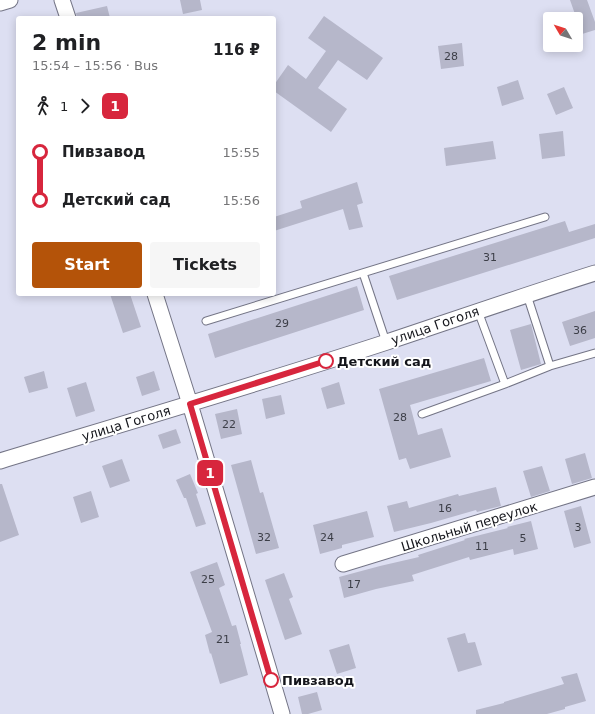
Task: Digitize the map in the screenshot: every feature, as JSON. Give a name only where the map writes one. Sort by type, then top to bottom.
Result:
[{"type":"street","points":[[0,2],[10,0]]},
{"type":"street","points":[[62,0],[67,16]]},
{"type":"street","name":"улица Гоголя","points":[[0,460],[190,404],[386,342],[595,273]]},
{"type":"street","points":[[156,296],[190,404],[282,714]]},
{"type":"street","name":"Школьный переулок","points":[[343,564],[595,487]]},
{"type":"lane","points":[[206,321],[545,217]]},
{"type":"lane","points":[[363,273],[386,342]]},
{"type":"lane","points":[[527,295],[550,366]]},
{"type":"lane","points":[[478,311],[504,384]]},
{"type":"lane","points":[[422,414],[550,366],[595,353]]},
{"type":"building","points":[[180,0],[200,0],[202,10],[183,14]]},
{"type":"building","points":[[570,0],[587,0],[595,22],[595,30],[583,34],[583,12],[574,12]]},
{"type":"building","points":[[107,6],[110,16],[77,16],[76,13]]},
{"type":"building","points":[[324,16],[383,58],[367,80],[338,60],[318,88],[347,109],[331,132],[276,92],[276,82],[288,65],[306,79],[326,51],[308,38]]},
{"type":"building","points":[[462,43],[464,66],[441,69],[438,46]]},
{"type":"building","points":[[518,80],[524,99],[502,106],[497,87]]},
{"type":"building","points":[[564,87],[573,108],[556,115],[547,94]]},
{"type":"building","points":[[563,131],[565,156],[542,159],[539,134]]},
{"type":"building","points":[[493,141],[496,159],[446,166],[444,148]]},
{"type":"building","points":[[357,182],[363,203],[357,205],[363,227],[349,230],[343,209],[276,230],[276,216],[302,208],[300,201]]},
{"type":"building","points":[[565,221],[569,232],[595,224],[595,238],[397,300],[389,276]]},
{"type":"building","points":[[357,286],[364,310],[215,358],[208,334]]},
{"type":"building","points":[[111,296],[131,296],[141,327],[123,333]]},
{"type":"building","points":[[595,311],[595,338],[570,346],[562,322]]},
{"type":"building","points":[[531,324],[541,364],[521,370],[510,330]]},
{"type":"building","points":[[484,358],[491,381],[410,405],[418,435],[442,428],[451,457],[410,469],[406,458],[399,460],[379,389]]},
{"type":"building","points":[[44,371],[48,388],[29,393],[24,377]]},
{"type":"building","points":[[154,371],[160,390],[142,396],[136,377]]},
{"type":"building","points":[[86,382],[95,411],[76,417],[67,388]]},
{"type":"building","points":[[339,382],[345,404],[327,409],[321,388]]},
{"type":"building","points":[[281,395],[285,414],[266,419],[262,399]]},
{"type":"building","points":[[237,409],[242,434],[221,439],[215,414]]},
{"type":"building","points":[[176,429],[181,443],[163,449],[158,435]]},
{"type":"building","points":[[585,453],[592,478],[572,484],[565,459]]},
{"type":"building","points":[[122,459],[130,481],[110,488],[102,466]]},
{"type":"building","points":[[251,460],[260,493],[263,492],[279,548],[256,554],[231,465]]},
{"type":"building","points":[[542,466],[550,491],[531,497],[523,471]]},
{"type":"building","points":[[190,474],[198,493],[196,494],[206,524],[196,527],[186,498],[184,498],[176,480]]},
{"type":"building","points":[[0,484],[2,484],[19,535],[0,542]]},
{"type":"building","points":[[496,487],[501,506],[477,512],[476,510],[394,532],[387,506],[407,501],[409,508],[458,494],[459,496]]},
{"type":"building","points":[[91,491],[99,517],[81,523],[73,497]]},
{"type":"building","points":[[581,506],[591,543],[574,548],[564,511]]},
{"type":"building","points":[[367,511],[374,537],[342,545],[342,548],[320,554],[313,525]]},
{"type":"building","points":[[531,521],[538,549],[514,555],[513,549],[470,560],[469,557],[412,575],[414,581],[344,598],[339,577],[419,557],[418,555],[465,540],[464,539]]},
{"type":"building","points":[[217,562],[225,585],[219,588],[232,626],[236,625],[248,675],[220,684],[205,635],[212,632],[190,572]]},
{"type":"building","points":[[284,573],[293,597],[289,599],[302,634],[285,640],[265,580]]},
{"type":"building","points":[[465,633],[468,643],[475,642],[482,665],[458,672],[447,638]]},
{"type":"building","points":[[349,644],[356,668],[337,674],[329,650]]},
{"type":"building","points":[[577,673],[586,701],[547,714],[476,714],[476,710],[504,703],[564,684],[561,677]]},
{"type":"building","points":[[317,692],[322,710],[302,714],[298,697]]},
{"type":"bus line","name":"1","points":[[271,680],[190,404],[326,361]]},
{"type":"place","name":"Детский сад","points":[[326,361]]},
{"type":"place","name":"Пивзавод","points":[[271,680]]}]
